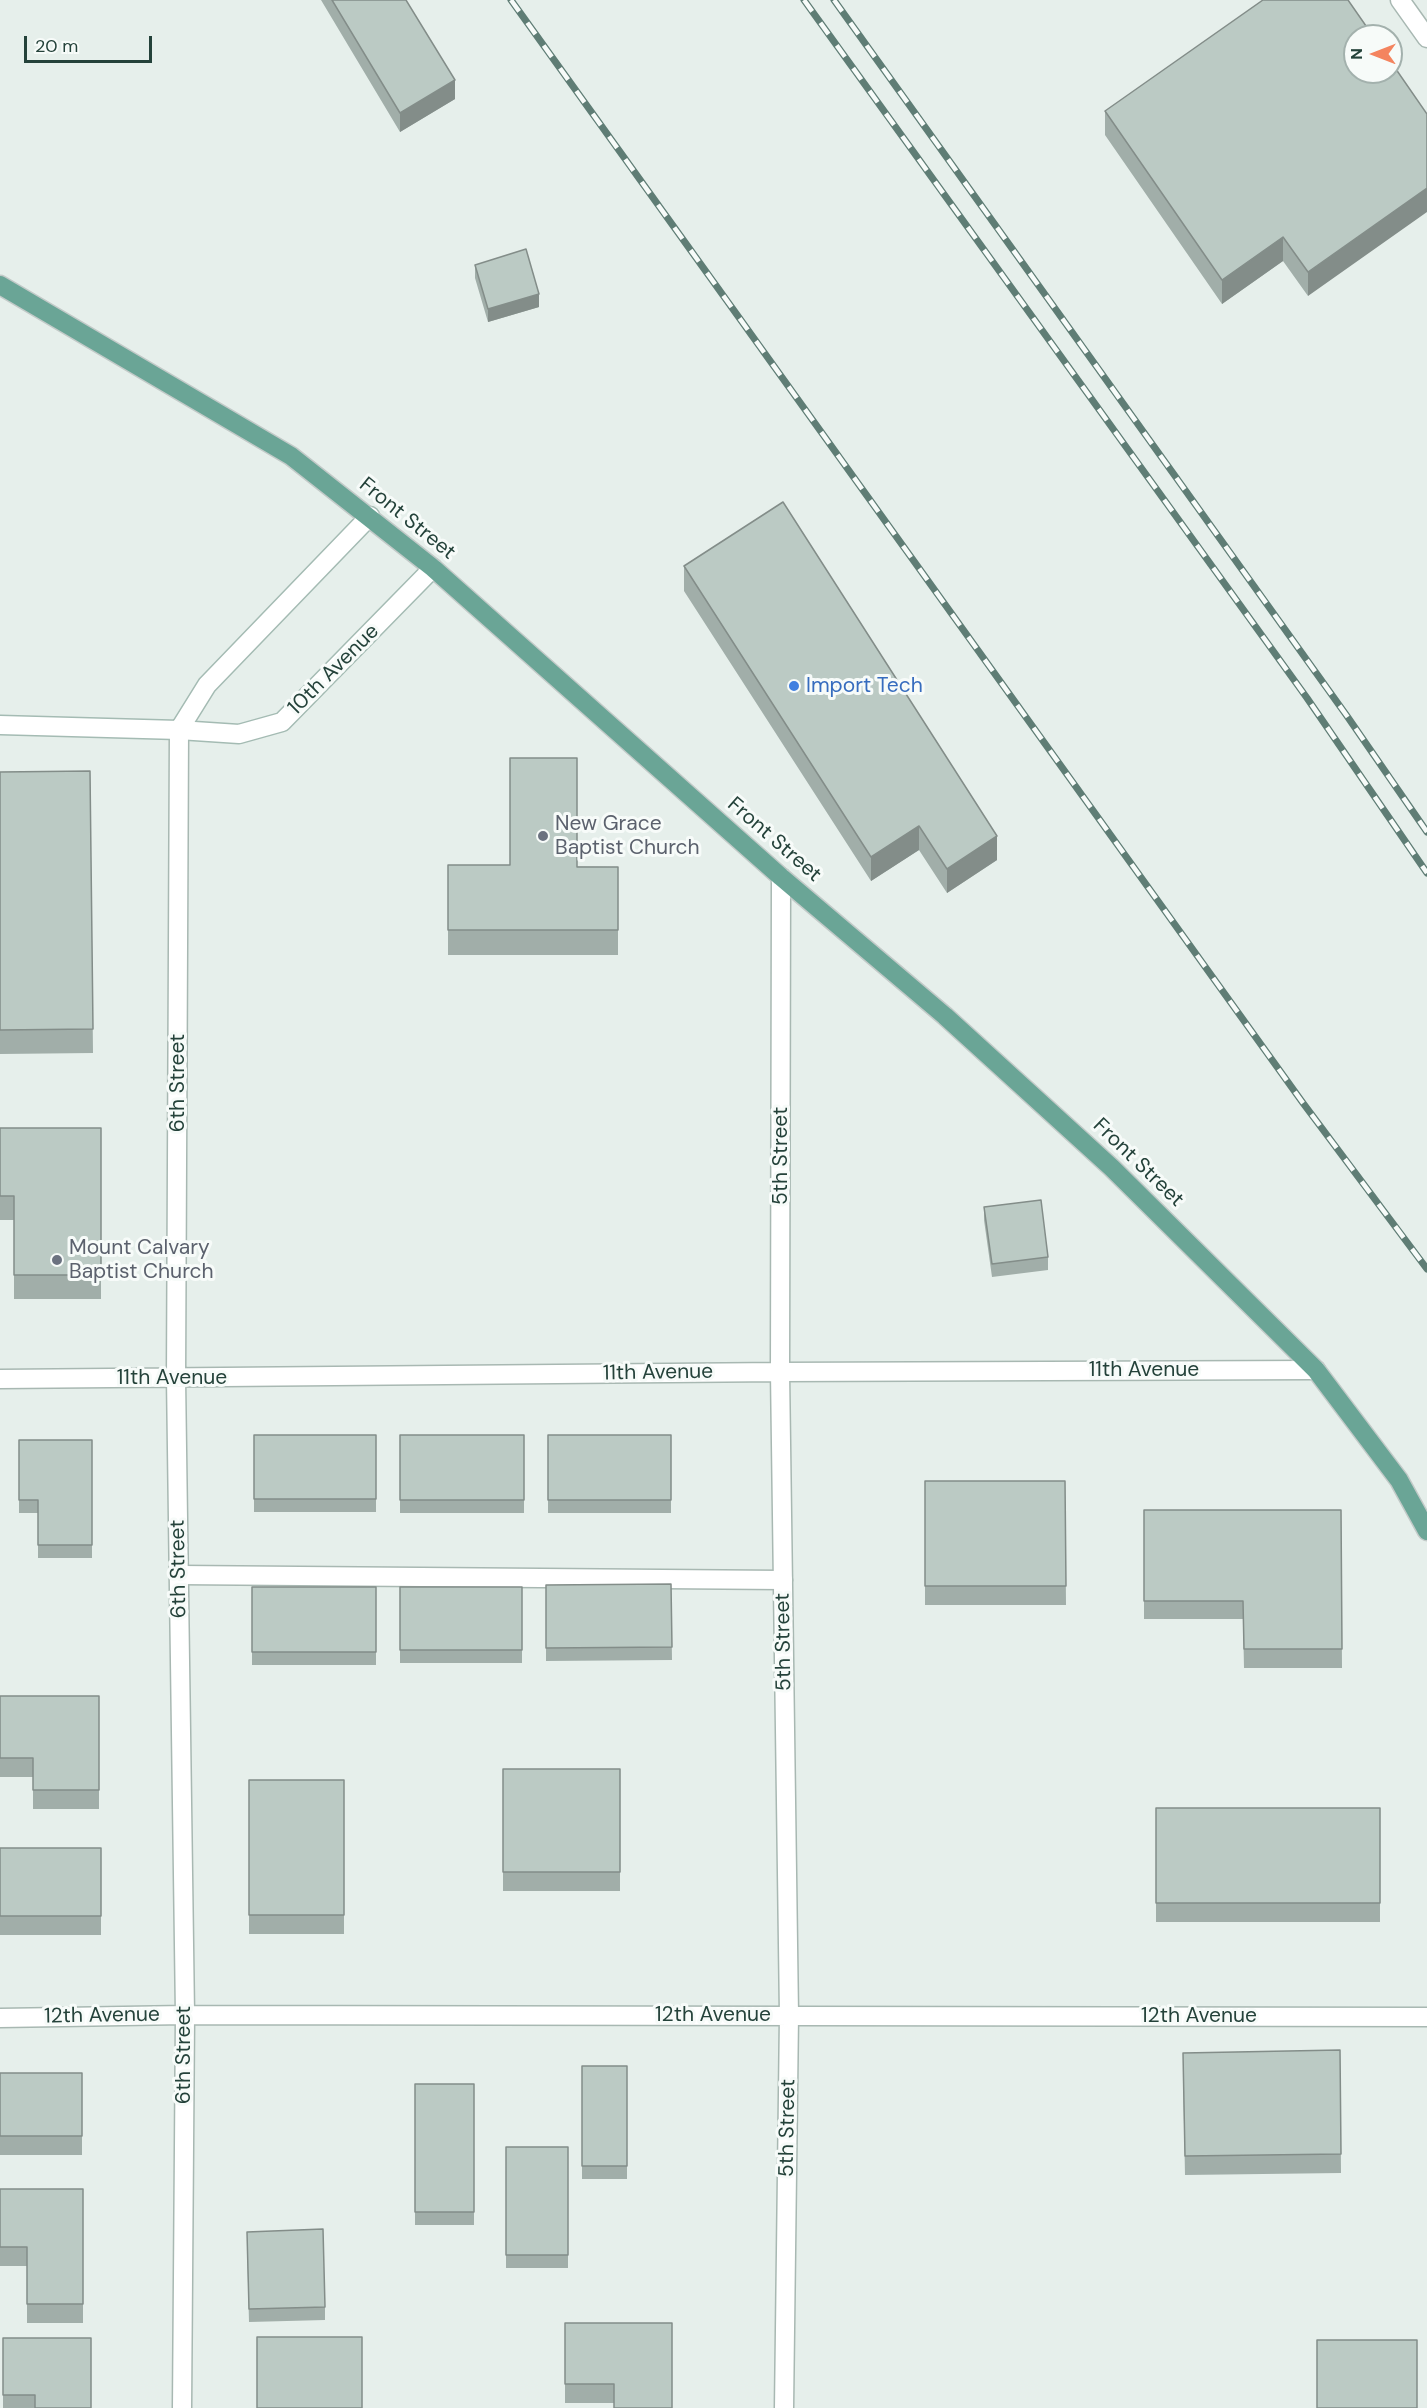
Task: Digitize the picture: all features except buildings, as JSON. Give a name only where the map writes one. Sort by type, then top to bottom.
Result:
[{"type":"main road","name":"Front Street","points":[[0,285],[291,456],[370,516],[433,568],[781,877],[945,1016],[1104,1160],[1316,1370],[1399,1480],[1427,1531]]},
{"type":"street","points":[[1400,0],[1427,38]]},
{"type":"street","points":[[179,730],[207,685],[370,516]]},
{"type":"street","name":"10th Avenue","points":[[0,725],[239,734],[282,722],[433,568]]},
{"type":"street","name":"6th Street","points":[[179,730],[176,1378],[185,2015],[182,2408]]},
{"type":"street","name":"5th Street","points":[[781,877],[780,1372],[789,2015],[784,2408]]},
{"type":"street","name":"11th Avenue","points":[[0,1379],[1316,1370]]},
{"type":"street","points":[[179,1575],[783,1580]]},
{"type":"street","name":"12th Avenue","points":[[0,2018],[185,2015],[1427,2017]]},
{"type":"railway","points":[[511,0],[1303,1103],[1427,1269]]},
{"type":"railway","points":[[804,0],[1307,698],[1427,873]]},
{"type":"railway","points":[[834,0],[1347,716],[1427,832]]},
{"type":"place","name":"Import Tech","points":[[794,686]]},
{"type":"place","name":"New Grace Baptist Church","points":[[543,836]]},
{"type":"place","name":"Mount Calvary Baptist Church","points":[[57,1260]]}]
